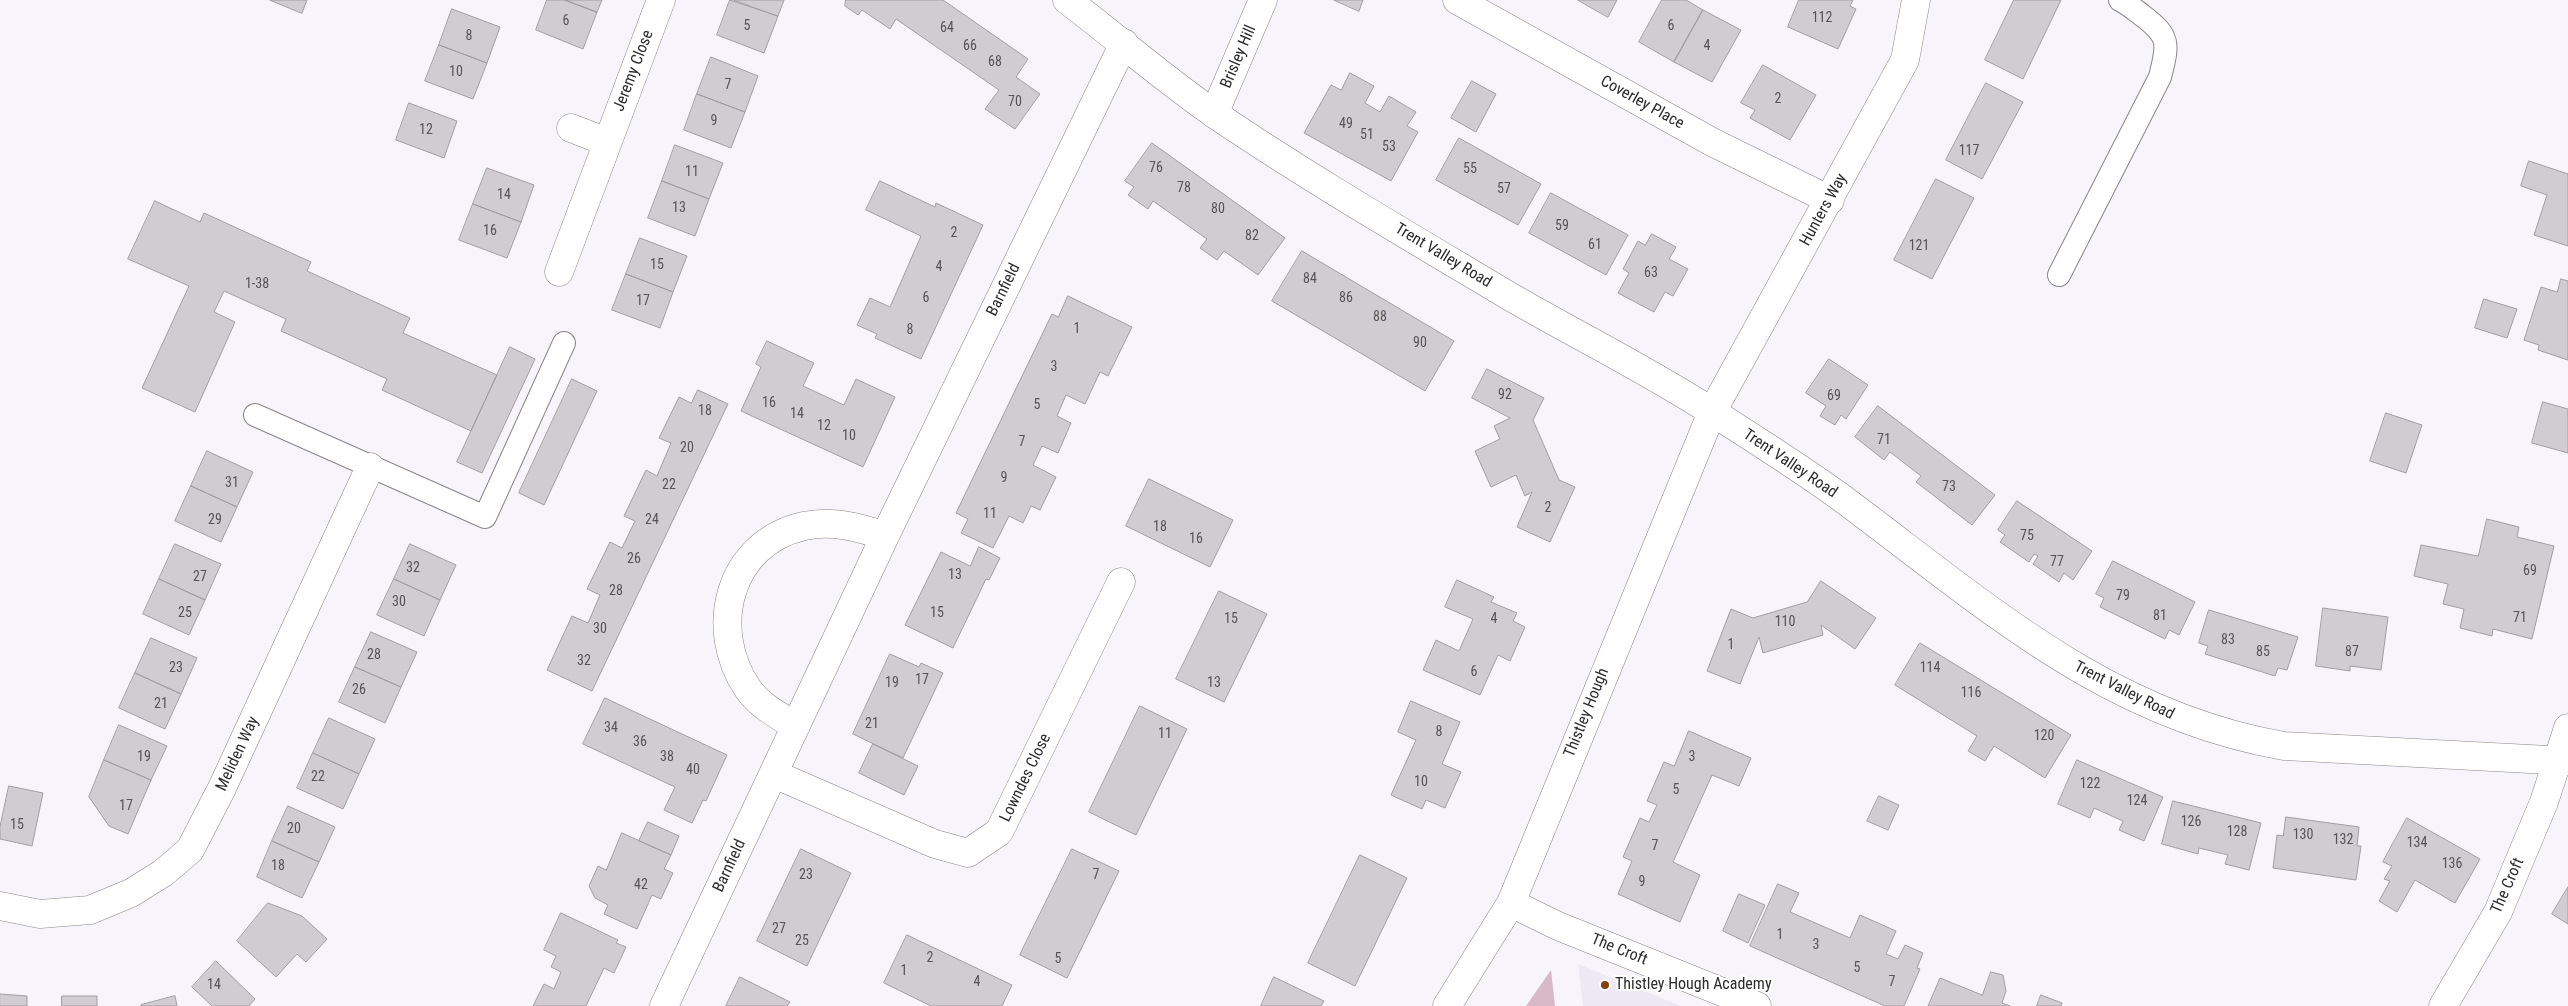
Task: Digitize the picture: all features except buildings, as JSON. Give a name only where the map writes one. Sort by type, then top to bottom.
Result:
[{"type":"street","name":"Jeremy Close","points":[[559,272],[661,0]]},
{"type":"street","name":"Trent Valley Road","points":[[1067,0],[1214,114],[1368,211],[1509,296],[1712,412],[1840,497],[1954,585],[2069,663],[2146,705],[2218,732],[2284,746],[2563,760]]},
{"type":"street","name":"Brisley Hill","points":[[1214,114],[1263,0]]},
{"type":"street","name":"Coverley Place","points":[[1457,0],[1712,142],[1830,200]]},
{"type":"street","name":"Hunters Way","points":[[1712,412],[1830,200],[1905,60],[1916,0]]},
{"type":"street","name":"Barnfield","points":[[664,1006],[885,536],[1124,43]]},
{"type":"street","points":[[571,128],[607,142]]},
{"type":"street","name":"Thistley Hough","points":[[1447,1006],[1511,903],[1712,412]]},
{"type":"street","name":"Meliden Way","points":[[0,906],[40,914],[90,910],[139,888],[163,873],[190,850],[222,788],[370,467]]},
{"type":"street","points":[[796,726],[765,707],[748,690],[733,659],[726,625],[730,594],[742,568],[761,547],[783,534],[804,526],[853,525],[885,536]]},
{"type":"street","name":"Lowndes Close","points":[[774,774],[935,844],[968,853],[999,832],[1121,582]]},
{"type":"street","name":"The Croft","points":[[2444,1006],[2498,912],[2563,760],[2568,728]]},
{"type":"street","name":"The Croft","points":[[1511,903],[1558,926],[1757,1006]]},
{"type":"lane","points":[[2059,275],[2160,77],[2165,59],[2166,40],[2159,28],[2120,0]]},
{"type":"lane","points":[[255,414],[485,518],[564,343]]},
{"type":"shaded area","name":"Thistley Hough Academy","points":[[1578,964],[1681,1006],[1583,1006]]},
{"type":"shaded area","points":[[1551,970],[1555,1006],[1526,1006]]},
{"type":"place","name":"Thistley Hough Academy","points":[[1605,985]]}]
